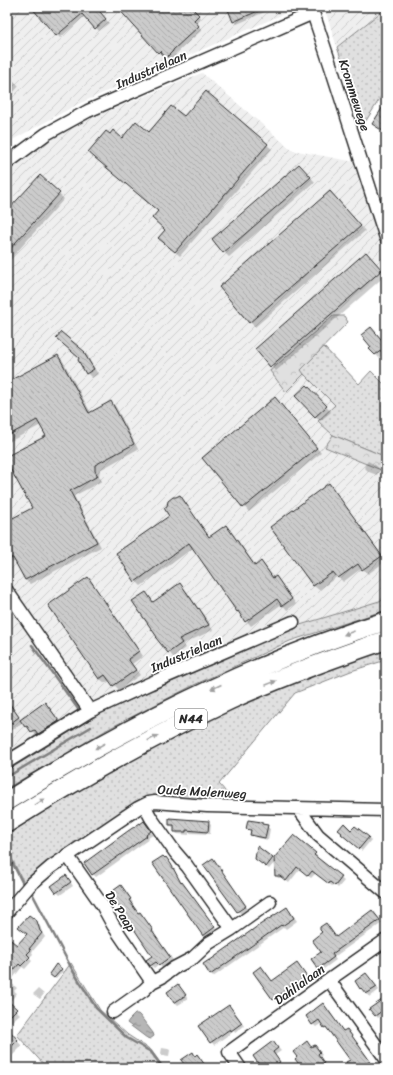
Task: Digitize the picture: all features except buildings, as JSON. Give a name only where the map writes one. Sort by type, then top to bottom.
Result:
[{"type":"highway","name":"N44","points":[[7,801],[120,734],[190,699],[289,656],[386,621]]},
{"type":"highway","name":"N44","points":[[7,823],[48,797],[122,755],[198,716],[232,700],[328,660],[386,640]]},
{"type":"street","name":"Industrielaan","points":[[7,163],[46,134],[88,111],[312,10]]},
{"type":"street","name":"Krommewege","points":[[312,10],[386,238]]},
{"type":"street","points":[[7,591],[90,711]]},
{"type":"street","name":"Industrielaan","points":[[7,762],[90,711],[150,683],[293,622]]},
{"type":"street","name":"Oude Molenweg","points":[[7,912],[30,885],[51,867],[144,805],[156,802],[207,806],[386,810]]},
{"type":"street","points":[[144,805],[150,818],[187,866],[232,929]]},
{"type":"street","points":[[298,808],[318,835],[386,893]]},
{"type":"street","name":"De Paap","points":[[67,855],[102,905],[113,925],[152,982]]},
{"type":"street","points":[[113,1012],[144,990],[152,982],[193,958],[209,943],[232,929],[270,902]]},
{"type":"street","name":"Dahlialaan","points":[[240,1068],[229,1052],[386,940]]},
{"type":"street","points":[[329,980],[386,1059]]},
{"type":"shaded area","points":[[7,7],[297,8],[78,104],[7,143]]},
{"type":"shaded area","points":[[324,7],[386,7],[386,8],[337,47]]},
{"type":"shaded area","points":[[202,73],[292,150],[355,162],[372,214],[386,249],[386,263],[368,286],[270,371],[286,391],[304,374],[335,405],[318,421],[333,435],[325,447],[386,472],[386,599],[300,625],[99,714],[7,771],[7,172],[16,163],[67,128]]},
{"type":"green space","points":[[386,8],[386,89],[362,127],[337,47]]},
{"type":"green space","points":[[333,316],[344,316],[348,322],[301,370],[304,374],[286,392],[270,371]]},
{"type":"green space","points":[[324,347],[359,384],[371,371],[386,386],[386,457],[333,435],[318,421],[335,405],[300,370]]},
{"type":"green space","points":[[333,435],[386,457],[386,472],[325,447]]},
{"type":"green space","points":[[386,599],[386,610],[290,641],[194,685],[110,728],[7,788],[7,771],[99,714],[300,625]]},
{"type":"green space","points":[[386,648],[386,660],[351,671],[295,693],[219,784],[226,793],[229,804],[144,798],[24,883],[7,849],[7,835],[89,783],[139,754],[275,688]]},
{"type":"green space","points":[[71,963],[100,1010],[128,1035],[151,1050],[164,1068],[47,1068],[17,1035]]},
{"type":"water","points":[[135,1014],[140,1016],[153,1033],[154,1036],[150,1039],[127,1023]]},
{"type":"waterway","points":[[32,645],[78,709]]},
{"type":"waterway","points":[[7,777],[91,727]]},
{"type":"waterway","points":[[7,852],[23,884]]},
{"type":"waterway","points":[[32,893],[73,971],[96,1008],[127,1038],[151,1052],[163,1068]]}]
